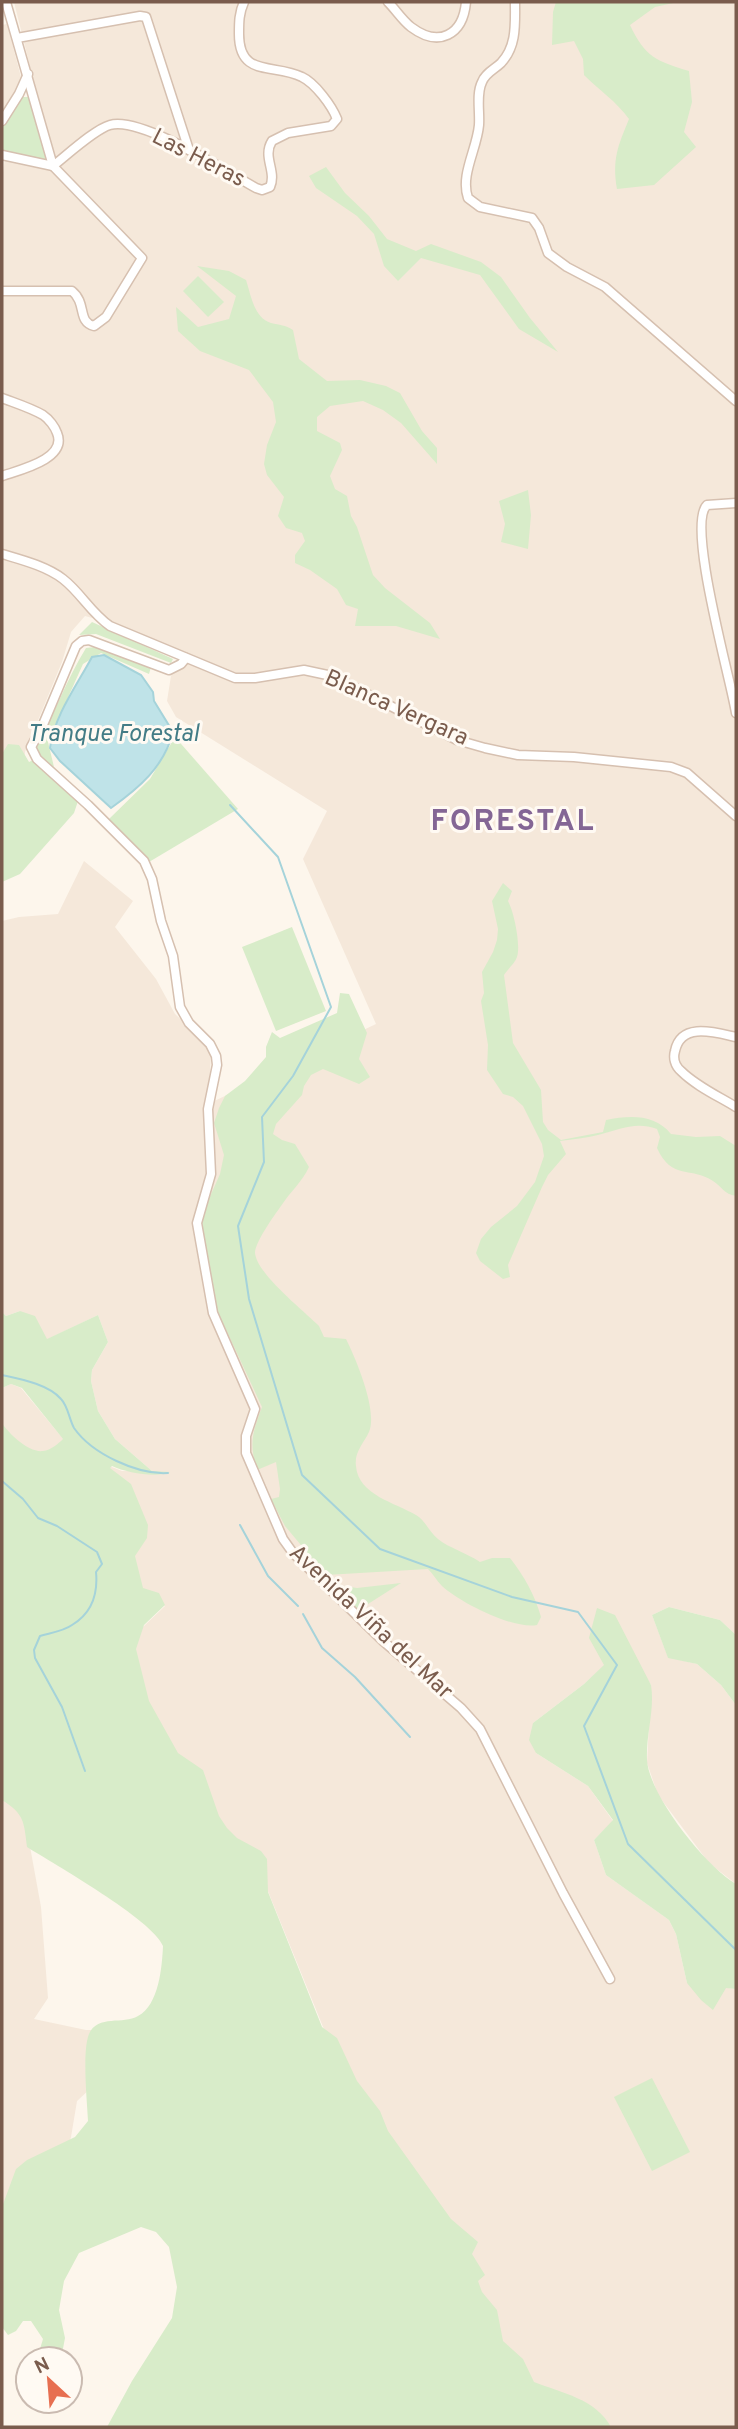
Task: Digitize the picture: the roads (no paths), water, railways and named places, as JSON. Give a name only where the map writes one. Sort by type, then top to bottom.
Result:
[{"type":"street","points":[[2,291],[72,291],[81,302],[86,323],[94,326],[106,317],[141,263],[140,254],[53,166],[6,2]]},
{"type":"street","name":"Las Heras","points":[[53,166],[109,125],[135,128],[162,137],[256,188],[266,190],[270,187],[273,180],[267,157],[271,141],[288,133],[331,126],[337,119],[306,79],[253,65],[245,59],[239,40],[239,18],[244,2]]},
{"type":"street","points":[[388,2],[412,27],[439,36],[455,33],[465,13],[466,2]]},
{"type":"street","points":[[515,2],[515,36],[511,46],[504,59],[482,82],[478,127],[465,188],[468,198],[474,205],[532,218],[539,228],[548,253],[567,267],[605,287],[736,401]]},
{"type":"street","points":[[17,38],[146,17],[189,150]]},
{"type":"street","points":[[2,121],[28,74]]},
{"type":"street","points":[[19,94],[33,94]]},
{"type":"street","points":[[2,155],[53,166]]},
{"type":"street","points":[[2,398],[45,416],[56,430],[59,443],[57,450],[45,459],[2,476]]},
{"type":"street","points":[[736,503],[706,505],[701,519],[708,587],[736,713]]},
{"type":"street","name":"Blanca Vergara","points":[[2,554],[56,575],[71,587],[93,613],[110,626],[235,678],[255,678],[304,670],[332,676],[457,740],[517,755],[574,757],[679,769],[736,816]]},
{"type":"street","name":"Avenida Viña del Mar","points":[[186,658],[169,670],[89,640],[82,641],[76,646],[31,747],[37,760],[88,805],[144,861],[152,880],[161,921],[173,956],[180,1007],[189,1023],[210,1044],[215,1056],[217,1065],[208,1110],[211,1174],[197,1223],[213,1314],[255,1409],[246,1436],[246,1453],[276,1528],[293,1553],[383,1641],[416,1667],[480,1729],[610,1979]]},
{"type":"street","points":[[736,1037],[708,1031],[691,1033],[680,1040],[674,1058],[680,1070],[736,1107]]},
{"type":"water","name":"Tranque Forestal","points":[[104,655],[141,675],[153,692],[154,701],[173,732],[163,756],[149,776],[111,808],[60,761],[50,748],[61,713],[92,657]]},
{"type":"waterway","points":[[230,805],[278,857],[331,1007],[293,1076],[262,1117],[264,1162],[238,1226],[249,1299],[302,1475],[380,1549],[512,1597],[578,1612],[617,1665],[584,1726],[628,1844],[736,1950]]},
{"type":"waterway","points":[[2,1375],[49,1389],[65,1405],[74,1428],[104,1454],[143,1470],[168,1473]]},
{"type":"waterway","points":[[2,1481],[23,1499],[38,1518],[57,1526],[97,1552],[102,1564],[96,1572],[92,1602],[84,1615],[69,1627],[40,1636],[34,1650],[35,1658],[62,1707],[85,1771]]},
{"type":"waterway","points":[[240,1525],[268,1576],[298,1606]]},
{"type":"waterway","points":[[303,1614],[322,1648],[355,1677],[410,1737]]},
{"type":"district","name":"FORESTAL","points":[[513,822]]}]
